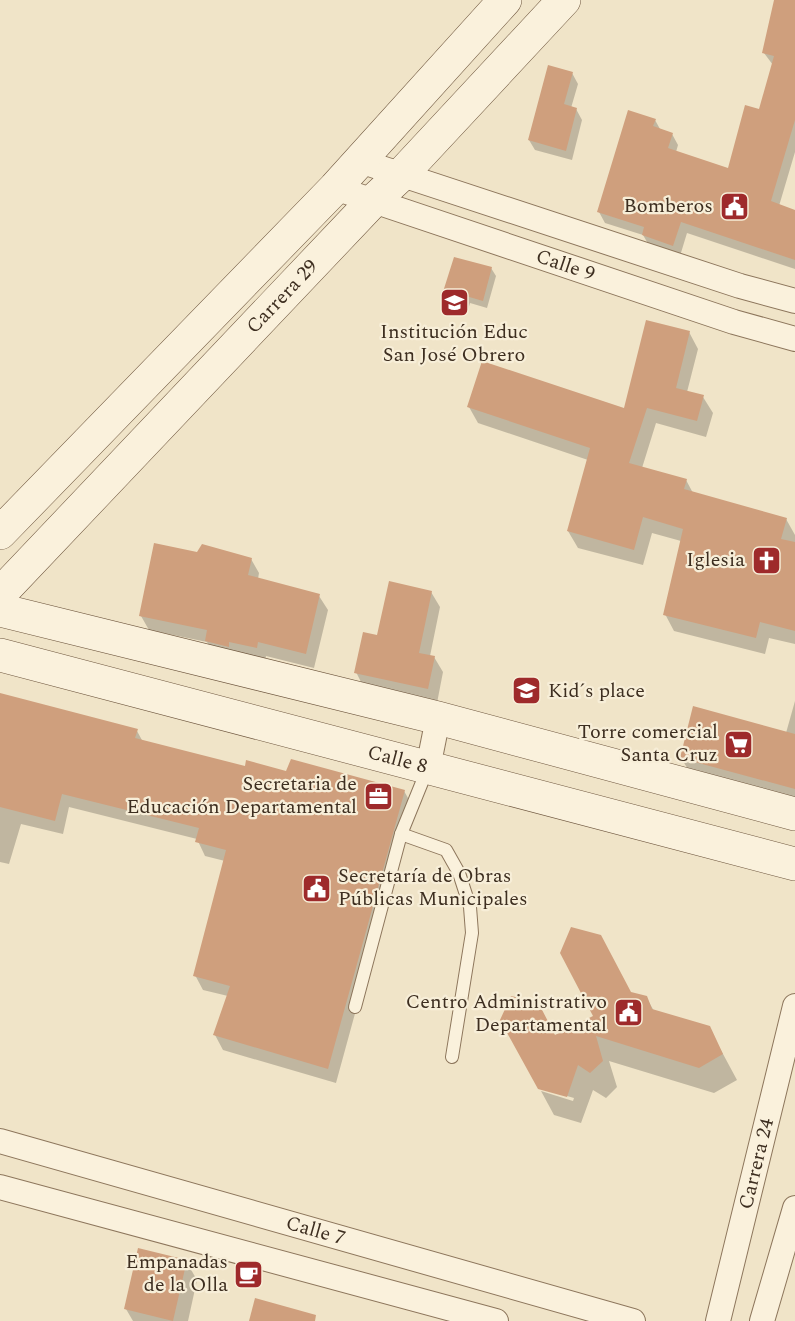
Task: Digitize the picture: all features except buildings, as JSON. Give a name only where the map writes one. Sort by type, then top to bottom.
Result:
[{"type":"main road","name":"Carrera 29","points":[[0,533],[335,188],[505,0]]},
{"type":"main road","name":"Carrera 29","points":[[0,594],[372,202],[401,175],[564,0]]},
{"type":"main road","points":[[0,610],[438,718],[795,814]]},
{"type":"main road","name":"Calle 8","points":[[0,655],[795,864]]},
{"type":"street","name":"Calle 9","points":[[360,161],[740,286],[795,301]]},
{"type":"street","name":"Calle 9","points":[[335,188],[734,322],[795,339]]},
{"type":"street","points":[[734,322],[740,286]]},
{"type":"street","points":[[428,768],[438,718]]},
{"type":"street","name":"Carrera 24","points":[[718,1321],[795,1006]]},
{"type":"street","name":"Calle 7","points":[[0,1141],[305,1230],[633,1321]]},
{"type":"street","name":"Calle 7","points":[[0,1187],[496,1321]]},
{"type":"street","points":[[762,1321],[795,1208]]},
{"type":"street","points":[[294,1266],[305,1230]]},
{"type":"lane","points":[[355,1007],[401,834],[428,768]]},
{"type":"lane","points":[[401,834],[446,850],[459,873],[470,907],[472,933],[452,1057]]},
{"type":"place","name":"Bomberos","points":[[734,206]]},
{"type":"place","name":"Institución Educ San José Obrero","points":[[454,302]]},
{"type":"place","name":"Iglesia","points":[[766,560]]},
{"type":"place","name":"Kid´s place","points":[[527,691]]},
{"type":"place","name":"Torre comercial Santa Cruz","points":[[739,744]]},
{"type":"place","name":"Secretaria de Educación Departamental","points":[[378,796]]},
{"type":"place","name":"Secretaría de Obras Públicas Municipales","points":[[317,888]]},
{"type":"place","name":"Centro Administrativo Departamental","points":[[628,1013]]},
{"type":"place","name":"Empanadas de la Olla","points":[[249,1274]]}]
